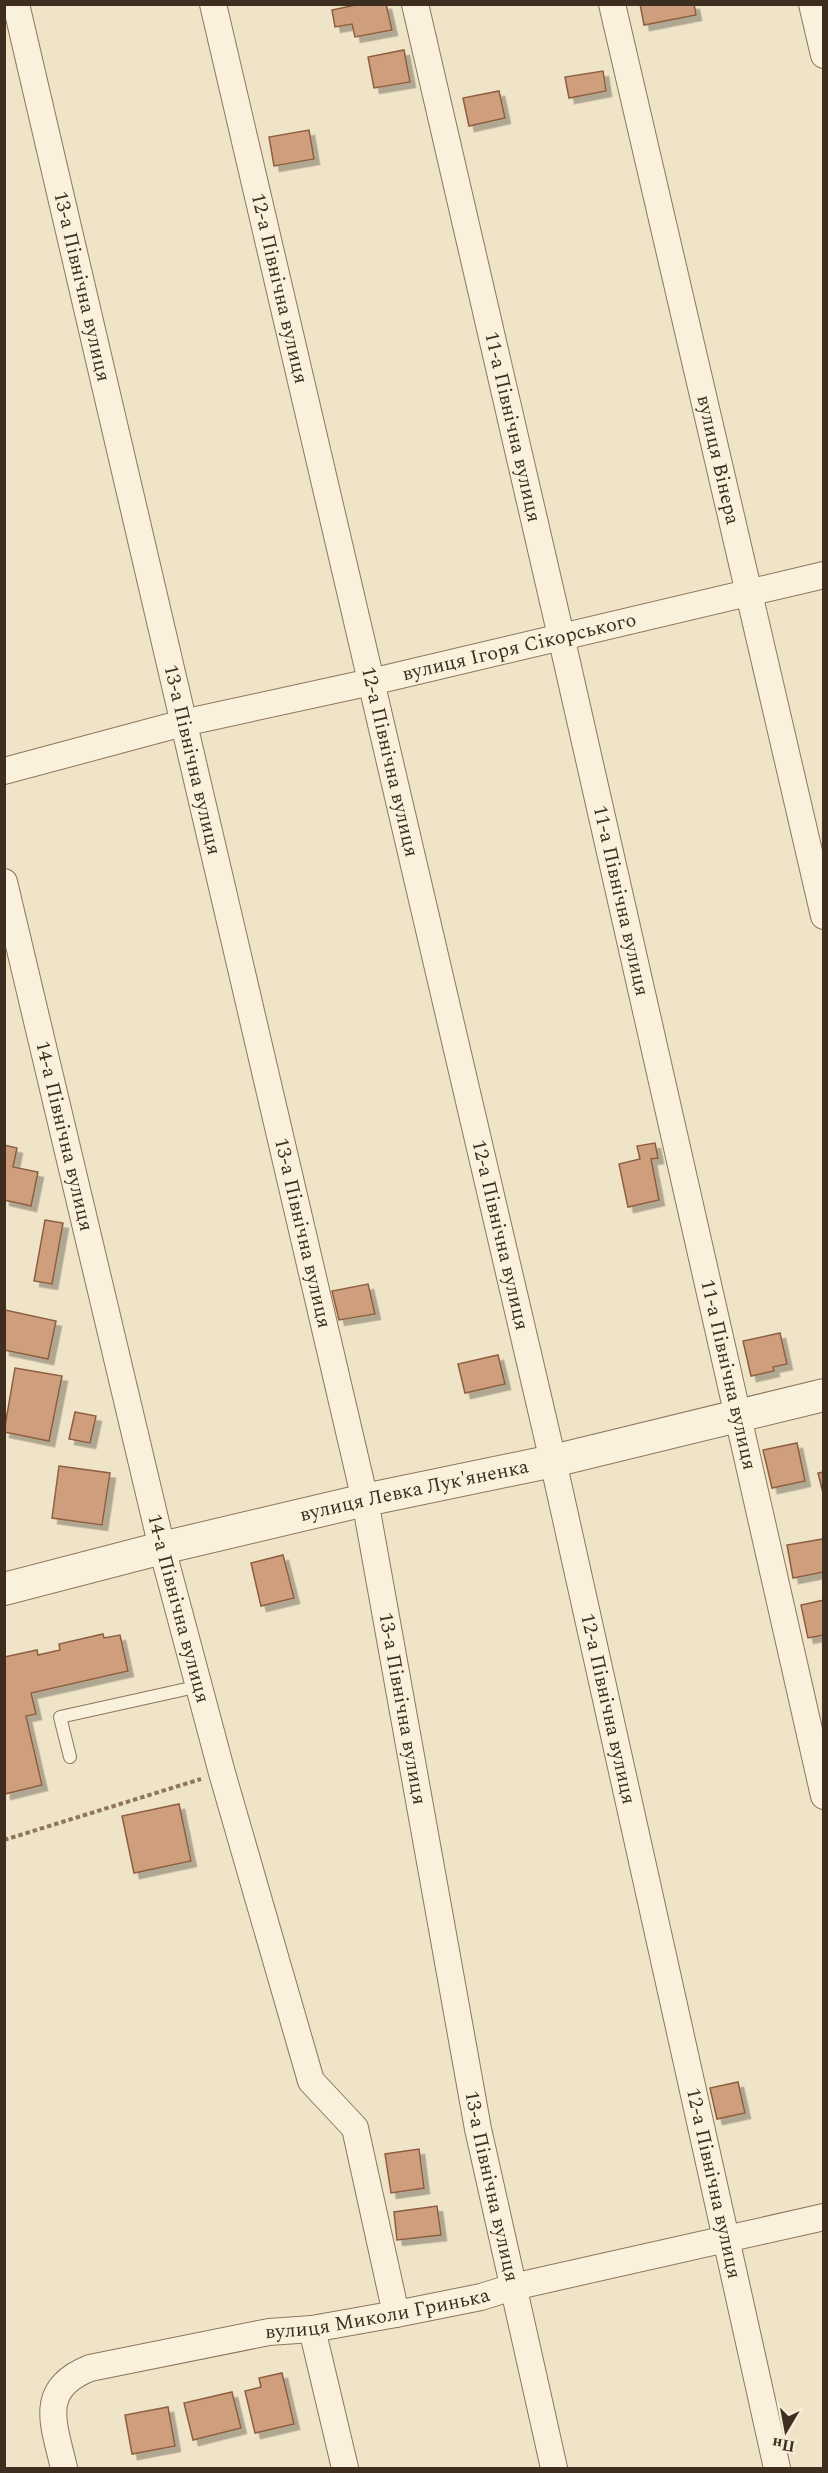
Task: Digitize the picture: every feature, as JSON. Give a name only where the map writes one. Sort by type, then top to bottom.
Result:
[{"type":"street","name":"13-а Північна вулиця","points":[[16,4],[364,1500],[478,2129],[554,2469]]},
{"type":"street","name":"12-а Північна вулиця","points":[[213,4],[553,1461],[777,2469]]},
{"type":"street","name":"11-а Північна вулиця","points":[[415,4],[739,1415],[824,1796]]},
{"type":"street","name":"вулиця Вінера","points":[[612,4],[824,916]]},
{"type":"street","points":[[812,4],[824,55]]},
{"type":"street","name":"вулиця Ігоря Сікорського","points":[[4,771],[183,723],[371,682],[824,575]]},
{"type":"street","name":"14-а Північна вулиця","points":[[4,882],[162,1548],[222,1773],[311,2081],[355,2128],[396,2314]]},
{"type":"street","name":"вулиця Левка Лук'яненка","points":[[4,1589],[162,1548],[364,1500],[553,1461],[824,1395]]},
{"type":"street","name":"вулиця Миколи Гринька","points":[[64,2469],[53,2421],[52,2406],[56,2393],[64,2383],[75,2374],[90,2368],[269,2332],[312,2329],[481,2297],[513,2287],[824,2217]]},
{"type":"street","points":[[312,2329],[345,2469]]},
{"type":"lane","points":[[70,1756],[60,1717],[200,1686]]},
{"type":"path","points":[[4,1840],[222,1773]]},
{"type":"building","points":[[360,4],[386,4],[392,30],[355,37],[352,24],[335,27],[332,10]]},
{"type":"building","points":[[640,4],[694,4],[696,15],[644,25]]},
{"type":"building","points":[[404,50],[410,82],[374,88],[368,57]]},
{"type":"building","points":[[603,71],[606,91],[569,98],[565,77]]},
{"type":"building","points":[[499,91],[505,118],[469,126],[463,98]]},
{"type":"building","points":[[309,130],[314,159],[274,166],[269,137]]},
{"type":"building","points":[[655,1143],[658,1158],[651,1159],[659,1200],[628,1207],[619,1164],[640,1159],[637,1146]]},
{"type":"building","points":[[4,1145],[17,1148],[13,1167],[38,1172],[31,1206],[4,1200]]},
{"type":"building","points":[[45,1220],[63,1223],[52,1284],[34,1281]]},
{"type":"building","points":[[368,1284],[375,1314],[339,1320],[332,1291]]},
{"type":"building","points":[[5,1310],[56,1321],[48,1359],[4,1350]]},
{"type":"building","points":[[780,1333],[787,1364],[773,1367],[774,1371],[751,1376],[743,1341]]},
{"type":"building","points":[[498,1355],[505,1384],[465,1393],[458,1364]]},
{"type":"building","points":[[15,1368],[62,1376],[49,1441],[4,1432]]},
{"type":"building","points":[[75,1412],[96,1416],[90,1443],[69,1439]]},
{"type":"building","points":[[797,1443],[805,1481],[772,1488],[763,1450]]},
{"type":"building","points":[[59,1466],[110,1473],[102,1525],[52,1518]]},
{"type":"building","points":[[824,1472],[824,1497],[818,1473]]},
{"type":"building","points":[[823,1539],[824,1572],[793,1578],[787,1545]]},
{"type":"building","points":[[283,1555],[294,1598],[261,1606],[251,1563]]},
{"type":"building","points":[[824,1600],[824,1635],[808,1638],[801,1605]]},
{"type":"building","points":[[103,1634],[104,1638],[120,1635],[128,1671],[31,1693],[36,1714],[26,1716],[42,1785],[5,1794],[4,1657],[37,1650],[38,1655],[60,1650],[59,1644]]},
{"type":"building","points":[[179,1804],[191,1861],[134,1873],[122,1816]]},
{"type":"building","points":[[738,2082],[745,2113],[717,2119],[710,2088]]},
{"type":"building","points":[[419,2149],[424,2188],[391,2193],[385,2154]]},
{"type":"building","points":[[437,2206],[441,2235],[397,2240],[394,2212]]},
{"type":"building","points":[[282,2373],[294,2424],[255,2433],[245,2391],[261,2387],[259,2378]]},
{"type":"building","points":[[232,2392],[241,2428],[193,2440],[184,2403]]},
{"type":"building","points":[[168,2407],[175,2446],[132,2454],[125,2415]]}]
